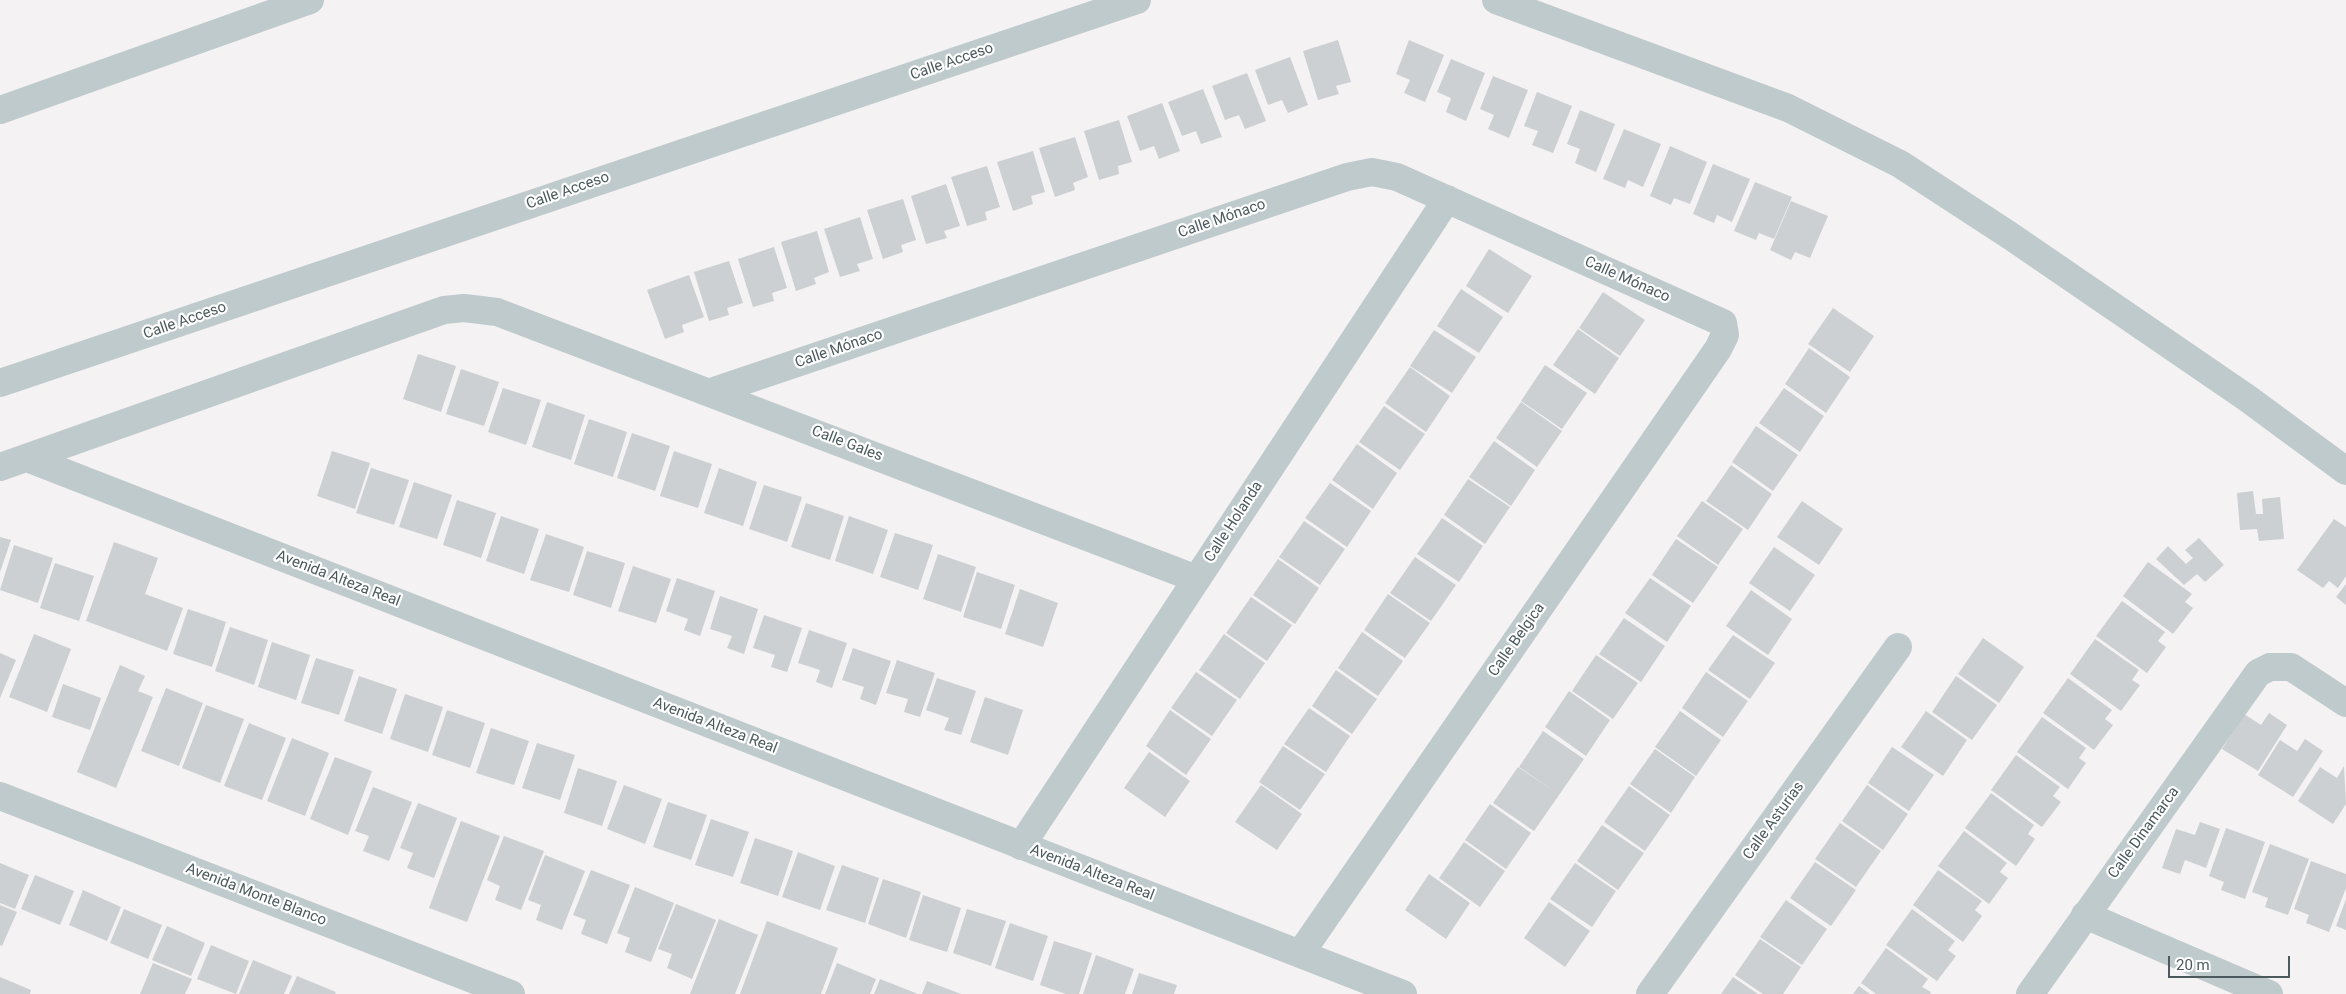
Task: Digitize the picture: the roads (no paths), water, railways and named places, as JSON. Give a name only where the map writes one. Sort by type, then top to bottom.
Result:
[{"type":"street","points":[[0,110],[310,0]]},
{"type":"street","name":"Calle Acceso","points":[[0,383],[1137,0]]},
{"type":"street","points":[[1496,0],[1788,108],[1900,164],[2009,234],[2206,370],[2346,471]]},
{"type":"street","name":"Calle Mónaco","points":[[712,392],[1346,177],[1372,172],[1397,177],[1722,323]]},
{"type":"street","name":"Calle Holanda","points":[[1021,846],[1447,199]]},
{"type":"street","name":"Calle Gales","points":[[27,458],[444,310],[464,308],[497,312],[712,392],[1197,579]]},
{"type":"street","name":"Calle Belgica","points":[[1300,954],[1718,349],[1725,335],[1722,323]]},
{"type":"street","points":[[0,467],[27,458]]},
{"type":"street","name":"Avenida Alteza Real","points":[[27,458],[1403,994]]},
{"type":"street","name":"Calle Asturias","points":[[1650,994],[1898,647]]},
{"type":"street","name":"Calle Dinamarca","points":[[2030,994],[2258,673],[2270,667],[2290,667],[2346,703]]},
{"type":"street","name":"Avenida Monte Blanco","points":[[0,796],[511,994]]},
{"type":"street","points":[[2085,915],[2269,994]]}]
